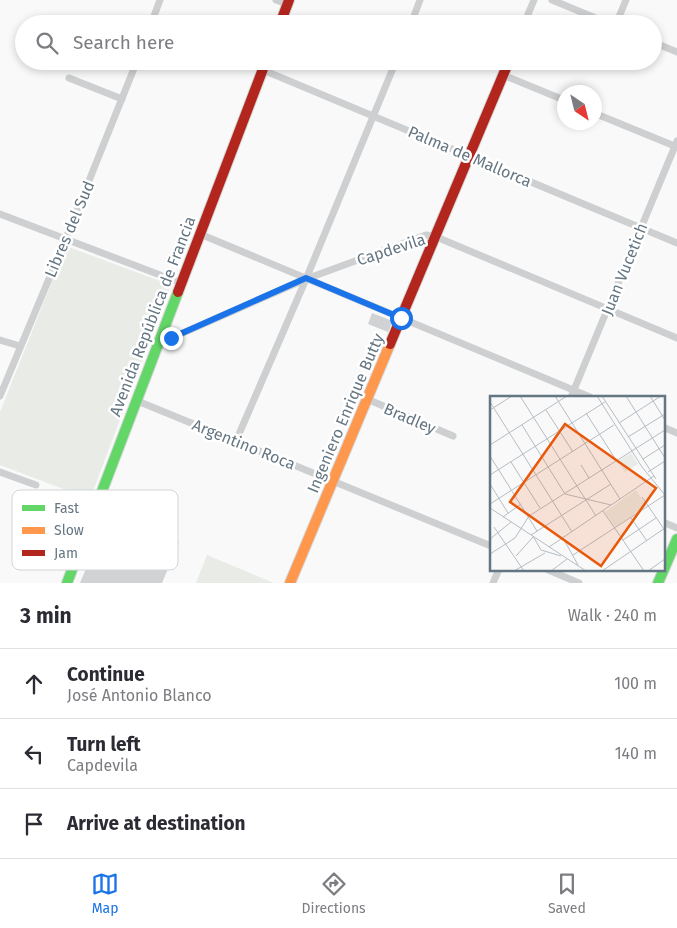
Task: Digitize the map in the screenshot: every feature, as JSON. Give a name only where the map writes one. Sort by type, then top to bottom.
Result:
[{"type":"main road","points":[[283,15],[288,2]]},
{"type":"main road","name":"Avenida República de Francia","points":[[102,490],[135,400],[161,340],[262,70]]},
{"type":"main road","name":"Ingeniero Enrique Butty","points":[[293,582],[434,236],[505,70]]},
{"type":"main road","points":[[664,569],[677,539]]},
{"type":"main road","name":"Avenida República de Francia","points":[[67,583],[72,570]]},
{"type":"main road","points":[[658,583],[664,570]]},
{"type":"street","points":[[154,15],[160,0]]},
{"type":"street","points":[[276,0],[288,2]]},
{"type":"street","points":[[414,15],[420,0]]},
{"type":"street","points":[[528,15],[534,0]]},
{"type":"street","points":[[552,0],[588,15]]},
{"type":"street","points":[[620,15],[626,0]]},
{"type":"street","points":[[662,46],[677,52]]},
{"type":"street","name":"Libres del Sud","points":[[0,396],[133,70]]},
{"type":"street","name":"Palma de Mallorca","points":[[273,70],[373,116],[677,243]]},
{"type":"street","points":[[236,441],[392,70]]},
{"type":"street","points":[[503,75],[557,97]]},
{"type":"street","points":[[69,78],[122,99]]},
{"type":"street","points":[[602,116],[676,145]]},
{"type":"street","name":"Juan Vucetich","points":[[572,393],[676,145]]},
{"type":"street","points":[[0,214],[181,284]]},
{"type":"street","points":[[200,234],[401,318],[572,393],[586,396]]},
{"type":"street","name":"Capdevila","points":[[161,340],[176,336],[306,278],[426,235],[434,236],[677,338]]},
{"type":"street","points":[[0,340],[20,346]]},
{"type":"street","name":"Bradley","points":[[367,399],[453,436]]},
{"type":"street","name":"Argentino Roca","points":[[135,400],[490,546]]},
{"type":"street","points":[[664,427],[677,433]]},
{"type":"street","points":[[0,472],[36,486]]},
{"type":"street","points":[[664,522],[677,528]]},
{"type":"street","points":[[493,583],[499,570]]},
{"type":"street","points":[[548,570],[579,583]]},
{"type":"shaded area","points":[[66,246],[171,285],[93,490],[66,490],[0,465],[0,412]]},
{"type":"shaded area","points":[[207,555],[274,583],[196,583]]},
{"type":"building","points":[[372,313],[390,320],[391,325],[388,332],[368,324]]},
{"type":"building","points":[[85,570],[168,570],[162,583],[80,583]]},
{"type":"traffic: fast","points":[[102,490],[178,292]]},
{"type":"traffic: fast","points":[[664,569],[677,539]]},
{"type":"traffic: fast","points":[[67,583],[72,570]]},
{"type":"traffic: fast","points":[[658,583],[664,570]]},
{"type":"traffic: slow","points":[[290,583],[390,344]]},
{"type":"traffic: jam","points":[[283,15],[289,0]]},
{"type":"traffic: jam","points":[[178,292],[263,70]]},
{"type":"traffic: jam","points":[[390,344],[505,70]]},
{"type":"route","points":[[171,338],[306,278],[401,318]]}]
